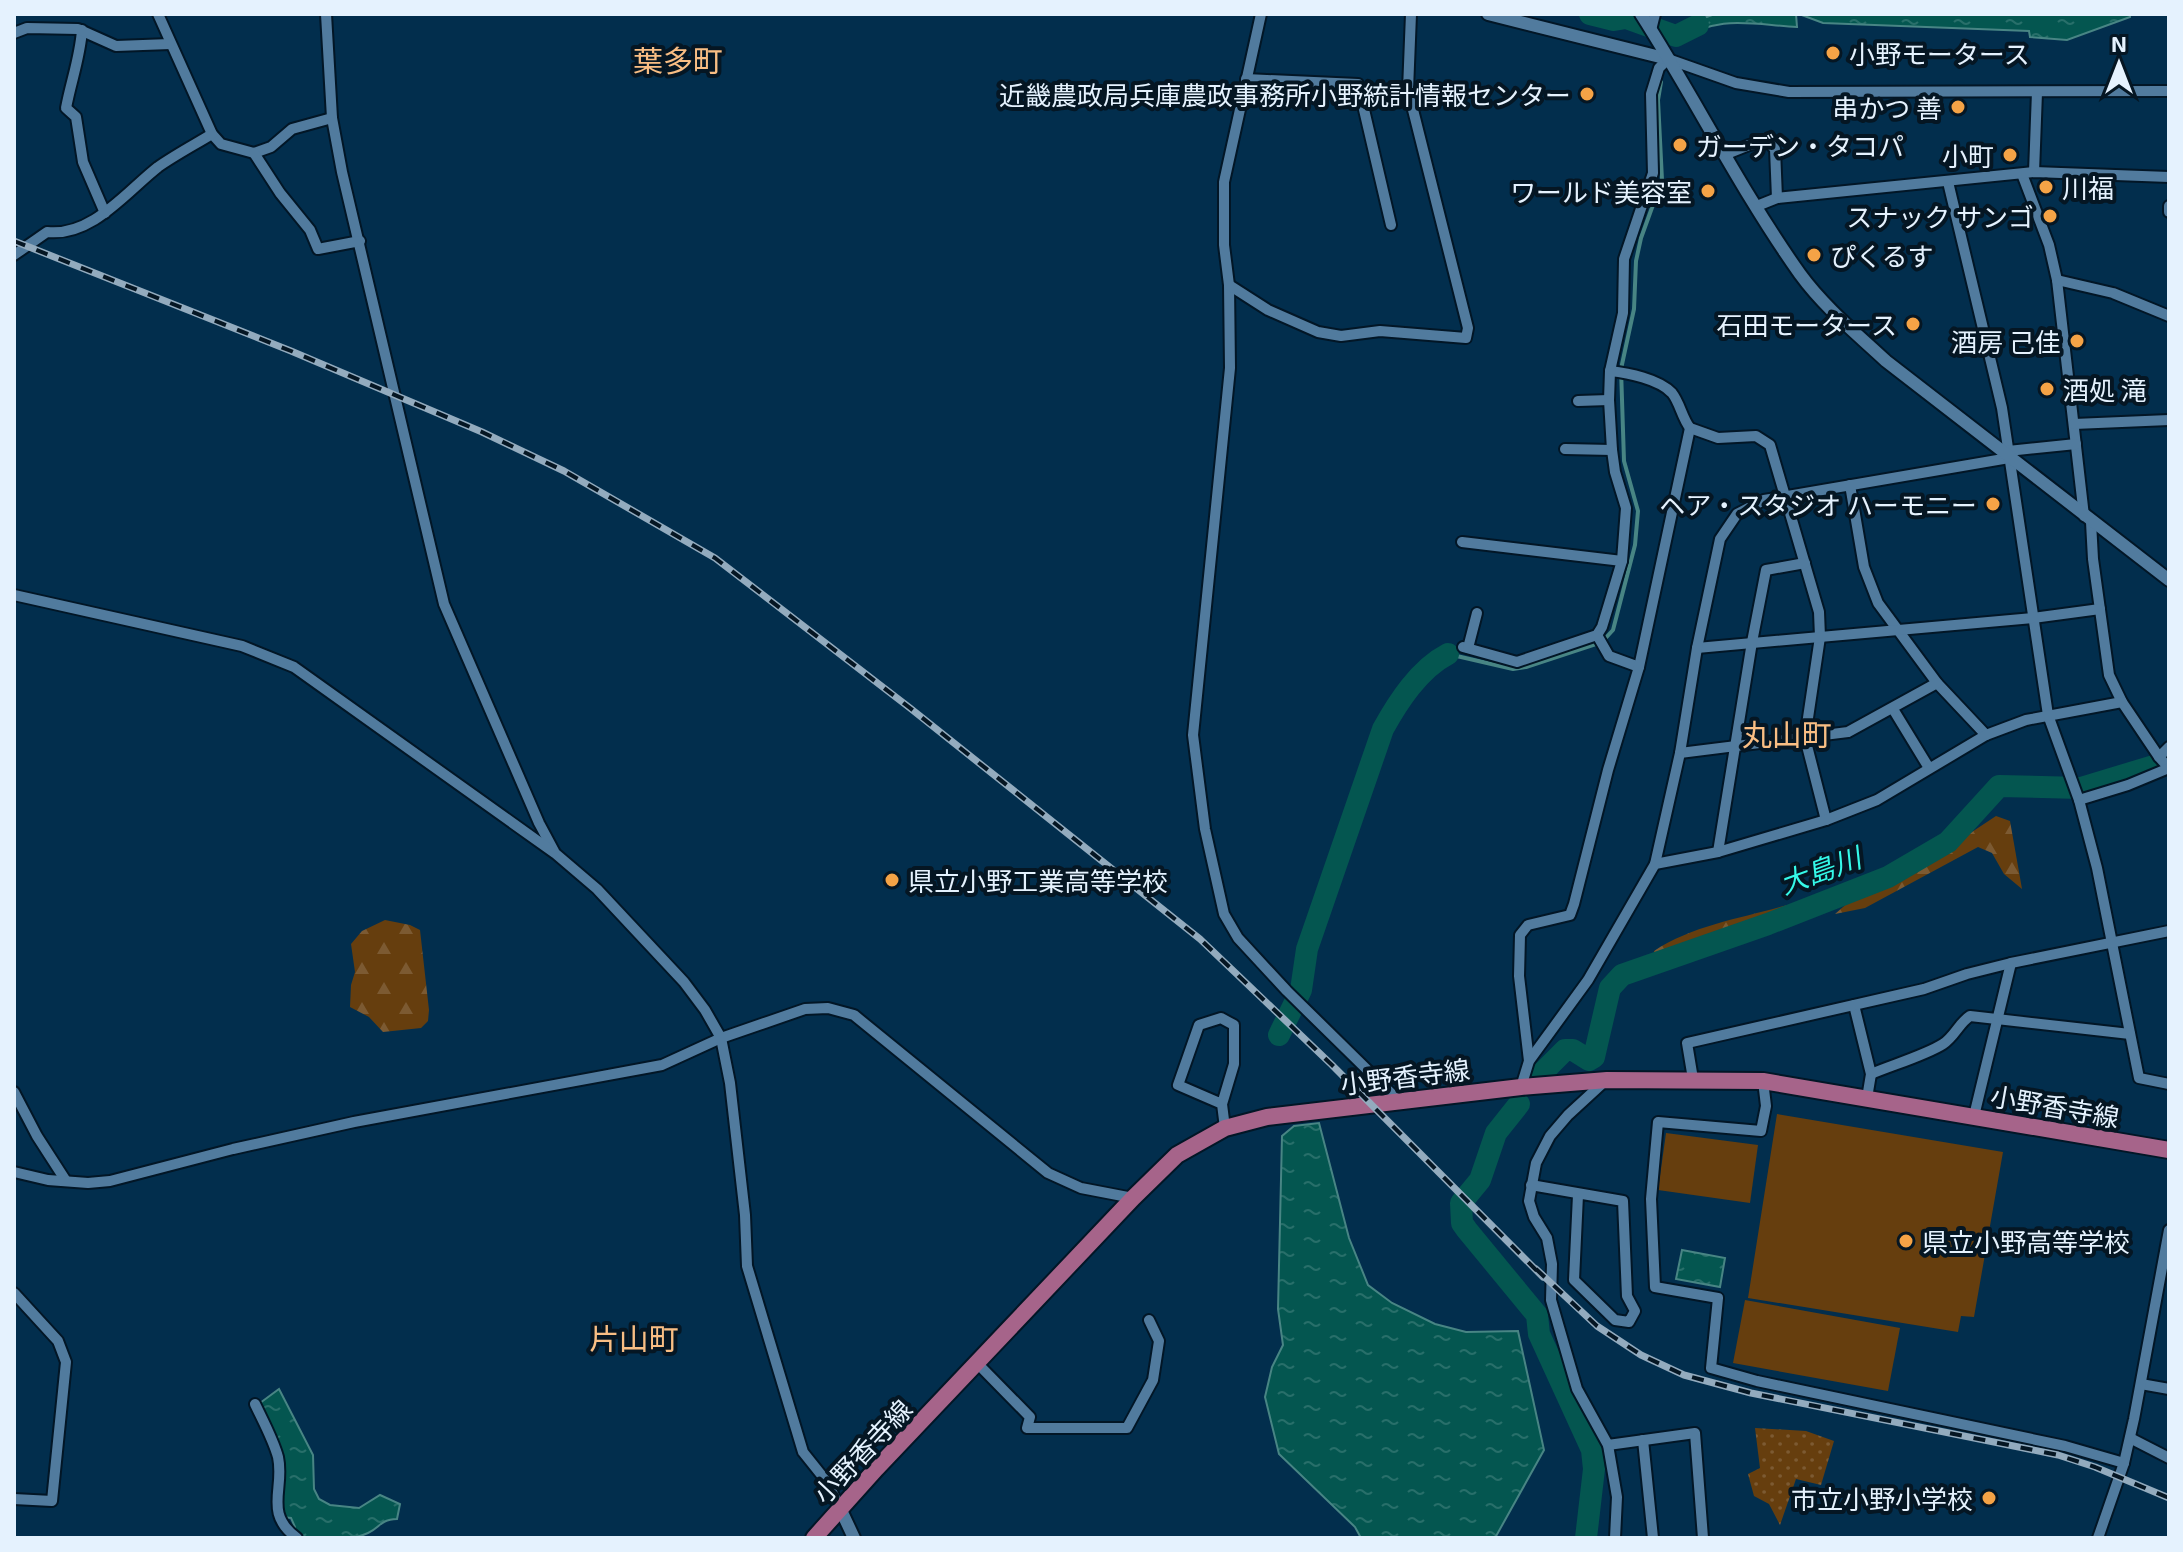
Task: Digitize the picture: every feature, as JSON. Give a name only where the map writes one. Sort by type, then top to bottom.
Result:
[{"type":"main road","name":"小野香寺線","points":[[814,1538],[1133,1198],[1177,1155],[1225,1128],[1267,1117],[1521,1087],[1607,1080],[1693,1079],[1763,1081],[2169,1150]]},
{"type":"street","points":[[78,14],[79,61],[73,69],[66,108],[76,117],[83,162],[105,213]]},
{"type":"street","points":[[158,14],[212,134],[221,144],[254,153],[271,147],[292,129],[332,118]]},
{"type":"street","points":[[326,14],[332,118],[342,172],[444,604],[532,809],[556,854]]},
{"type":"street","points":[[1261,14],[1224,182],[1230,368],[1193,735],[1205,829],[1224,914],[1238,938],[1287,991],[1399,1101]]},
{"type":"street","points":[[1229,285],[1268,310],[1318,332],[1341,336],[1380,331],[1466,338],[1468,328],[1408,90],[1411,14]]},
{"type":"street","points":[[1488,14],[1668,59],[1736,83],[1769,90],[2169,91]]},
{"type":"street","points":[[1641,14],[1724,155],[1802,276],[1844,323],[1886,361],[2169,580]]},
{"type":"street","points":[[1651,30],[1655,14]]},
{"type":"street","points":[[14,33],[27,28],[80,30],[116,46],[170,44]]},
{"type":"street","points":[[1639,667],[1609,656],[1600,639],[1622,561],[1626,508],[1612,450],[1609,400],[1617,372],[1624,259],[1653,173],[1651,94],[1659,68],[1668,59]]},
{"type":"street","points":[[1246,79],[1358,84],[1391,225]]},
{"type":"street","points":[[2034,172],[2037,92]]},
{"type":"street","points":[[14,255],[47,232],[64,234],[105,213],[160,166],[212,134]]},
{"type":"street","points":[[1724,155],[1749,145],[1768,142],[1775,149],[1777,198]]},
{"type":"street","points":[[254,153],[280,193],[310,230],[318,249],[360,241]]},
{"type":"street","points":[[1757,206],[1777,198],[2034,172],[2169,177]]},
{"type":"street","points":[[2022,174],[2049,245],[2057,280],[2076,444],[2109,675],[2122,702],[2166,765]]},
{"type":"street","points":[[1948,182],[2002,408],[2048,715],[2079,800],[2112,941],[2139,1078],[2169,1084]]},
{"type":"street","points":[[2057,280],[2113,293],[2169,316]]},
{"type":"street","points":[[1529,1061],[1519,976],[1520,935],[1528,925],[1570,915],[1639,667],[1690,428],[1674,395],[1664,387],[1617,372]]},
{"type":"street","points":[[1578,401],[1609,400]]},
{"type":"street","points":[[2074,424],[2169,420]]},
{"type":"street","points":[[1690,428],[1718,438],[1756,436],[1770,445],[1819,612],[1820,637],[1805,738],[1826,820]]},
{"type":"street","points":[[1521,1087],[1529,1061],[1588,980],[1655,864],[1680,753],[1717,549],[1724,529],[1745,507],[1785,495],[2076,444]]},
{"type":"street","points":[[1565,449],[1612,450]]},
{"type":"street","points":[[1850,485],[1864,567],[1878,603],[1937,683],[1986,735]]},
{"type":"street","points":[[1462,542],[1622,561]]},
{"type":"street","points":[[1718,852],[1766,570],[1805,563]]},
{"type":"street","points":[[14,595],[242,646],[294,667],[556,854],[597,889],[684,982],[721,1038],[730,1083],[747,1266],[803,1452],[827,1482],[854,1538]]},
{"type":"street","points":[[1697,648],[2033,618],[2100,609]]},
{"type":"street","points":[[1477,613],[1466,648],[1517,662],[1600,639]]},
{"type":"street","points":[[1680,753],[1848,732],[1937,683]]},
{"type":"street","points":[[1655,864],[1718,852],[1826,820],[1877,800],[1986,735],[2026,720],[2122,702]]},
{"type":"street","points":[[1893,709],[1929,768]]},
{"type":"street","points":[[2166,765],[2169,747]]},
{"type":"street","points":[[2079,800],[2128,785],[2166,765]]},
{"type":"street","points":[[1693,1079],[1687,1043],[1924,989],[2011,963],[2169,931]]},
{"type":"street","points":[[1974,1116],[2011,963]]},
{"type":"street","points":[[1854,1005],[1871,1074],[1867,1098]]},
{"type":"street","points":[[14,1172],[66,1181],[110,1181],[218,1152],[354,1122],[662,1065],[721,1038],[805,1009],[828,1008],[854,1015],[1048,1173],[1081,1188],[1133,1198]]},
{"type":"street","points":[[1871,1074],[1942,1045],[1970,1016],[2130,1034]]},
{"type":"street","points":[[1222,1104],[1178,1085],[1199,1025],[1221,1018],[1234,1025],[1234,1064],[1222,1104],[1225,1128]]},
{"type":"street","points":[[1607,1080],[1550,1136],[1536,1163],[1529,1201],[1534,1217],[1547,1238],[1552,1264],[1551,1300],[1577,1389],[1608,1445],[1617,1497],[1615,1538]]},
{"type":"street","points":[[1763,1081],[1766,1106],[1761,1131],[1658,1122],[1651,1199],[1655,1287],[1718,1298],[1711,1368],[1757,1381],[2065,1446],[2124,1463]]},
{"type":"street","points":[[14,1092],[66,1181]]},
{"type":"street","points":[[1531,1185],[1623,1201],[1627,1296],[1635,1311],[1629,1322],[1615,1320],[1574,1280],[1578,1195]]},
{"type":"street","points":[[2098,1538],[2130,1438],[2166,1263],[2169,1230]]},
{"type":"street","points":[[14,1293],[58,1341],[66,1362],[52,1501],[14,1499]]},
{"type":"street","points":[[978,1364],[1030,1417],[1027,1428],[1127,1428],[1153,1380],[1159,1341],[1149,1320]]},
{"type":"street","points":[[2141,1384],[2169,1389]]},
{"type":"street","points":[[255,1404],[279,1460],[278,1513],[293,1535]]},
{"type":"street","points":[[1608,1445],[1695,1433],[1703,1538]]},
{"type":"street","points":[[2130,1438],[2169,1458]]},
{"type":"street","points":[[1643,1440],[1653,1538]]},
{"type":"green space","points":[[1996,816],[2010,821],[2022,889],[2004,874],[1992,853],[1978,847],[1865,908],[1835,914],[1851,900],[1904,877]]},
{"type":"green space","points":[[1787,905],[1750,925],[1653,960],[1654,951],[1685,935]]},
{"type":"green space","points":[[385,920],[420,930],[429,1010],[428,1021],[421,1028],[383,1032],[369,1017],[350,1007],[355,972],[351,944],[362,931]]},
{"type":"green space","points":[[1777,1114],[2003,1152],[1974,1317],[1961,1316],[1958,1332],[1748,1298]]},
{"type":"green space","points":[[1666,1133],[1758,1145],[1750,1203],[1658,1190]]},
{"type":"green space","points":[[1745,1300],[1900,1328],[1888,1391],[1733,1363]]},
{"type":"green space","points":[[1755,1428],[1806,1431],[1834,1441],[1821,1485],[1796,1479],[1780,1525],[1769,1504],[1754,1496],[1748,1474],[1760,1468]]},
{"type":"water","points":[[1715,14],[1796,14],[1797,27],[1734,23],[1706,27],[1675,42],[1669,36],[1690,23]]},
{"type":"water","points":[[1799,14],[2130,14],[2130,17],[2067,40],[2030,37],[2029,31],[1823,23]]},
{"type":"water","points":[[1319,1123],[1349,1238],[1368,1285],[1392,1303],[1435,1324],[1466,1332],[1518,1331],[1544,1450],[1495,1538],[1361,1538],[1355,1527],[1279,1454],[1265,1397],[1272,1367],[1283,1345],[1278,1309],[1282,1136],[1294,1126]]},
{"type":"water","points":[[1682,1250],[1725,1258],[1720,1287],[1676,1279]]},
{"type":"water","points":[[279,1389],[313,1455],[314,1489],[319,1499],[330,1505],[359,1508],[380,1495],[400,1504],[397,1519],[350,1538],[290,1538],[295,1527],[291,1518],[282,1517],[283,1454],[260,1403]]},
{"type":"waterway","points":[[1590,14],[1614,20],[1626,18],[1676,36],[1698,25]]},
{"type":"waterway","points":[[1448,654],[1513,669],[1602,642],[1613,630],[1635,545],[1638,511],[1624,461],[1621,369],[1634,309],[1636,261],[1662,180],[1658,100],[1661,82]]},
{"type":"waterway","points":[[1279,1035],[1301,990],[1307,949],[1383,729],[1419,677],[1448,654]]},
{"type":"waterway","name":"大島川","points":[[1537,1078],[1565,1050],[1573,1050],[1589,1060],[1594,1057],[1610,988],[1622,975],[1768,924],[1888,877],[1948,842],[1999,786],[2081,788],[2157,765],[2169,758]]},
{"type":"waterway","name":"大島川","points":[[1519,1104],[1496,1133],[1480,1180],[1461,1203],[1462,1223],[1537,1315],[1539,1334],[1592,1450],[1594,1469],[1586,1538]]},
{"type":"railway","points":[[14,241],[291,351],[482,432],[564,471],[715,558],[910,708],[1200,939],[1332,1065],[1543,1277]]},
{"type":"railway","points":[[1536,1269],[1597,1326],[1641,1355],[1684,1375],[1751,1393],[2058,1455],[2169,1498]]},
{"type":"place","name":"小野モータース","points":[[1833,53]]},
{"type":"place","name":"近畿農政局兵庫農政事務所小野統計情報センター","points":[[1587,94]]},
{"type":"place","name":"串かつ 善","points":[[1958,107]]},
{"type":"place","name":"ガーデン・タコパ","points":[[1680,145]]},
{"type":"place","name":"小町","points":[[2010,155]]},
{"type":"place","name":"川福","points":[[2046,187]]},
{"type":"place","name":"ワールド美容室","points":[[1708,191]]},
{"type":"place","name":"スナック サンゴ","points":[[2050,216]]},
{"type":"place","name":"ぴくるす","points":[[1814,255]]},
{"type":"place","name":"石田モータース","points":[[1913,324]]},
{"type":"place","name":"酒房 己佳","points":[[2077,341]]},
{"type":"place","name":"酒処 滝","points":[[2047,389]]},
{"type":"place","name":"ヘア・スタジオ ハーモニー","points":[[1993,504]]},
{"type":"place","name":"県立小野工業高等学校","points":[[892,880]]},
{"type":"place","name":"県立小野高等学校","points":[[1906,1241]]},
{"type":"place","name":"市立小野小学校","points":[[1989,1498]]},
{"type":"district","name":"葉多町","points":[[678,60]]},
{"type":"district","name":"丸山町","points":[[1787,734]]},
{"type":"district","name":"片山町","points":[[634,1338]]}]
